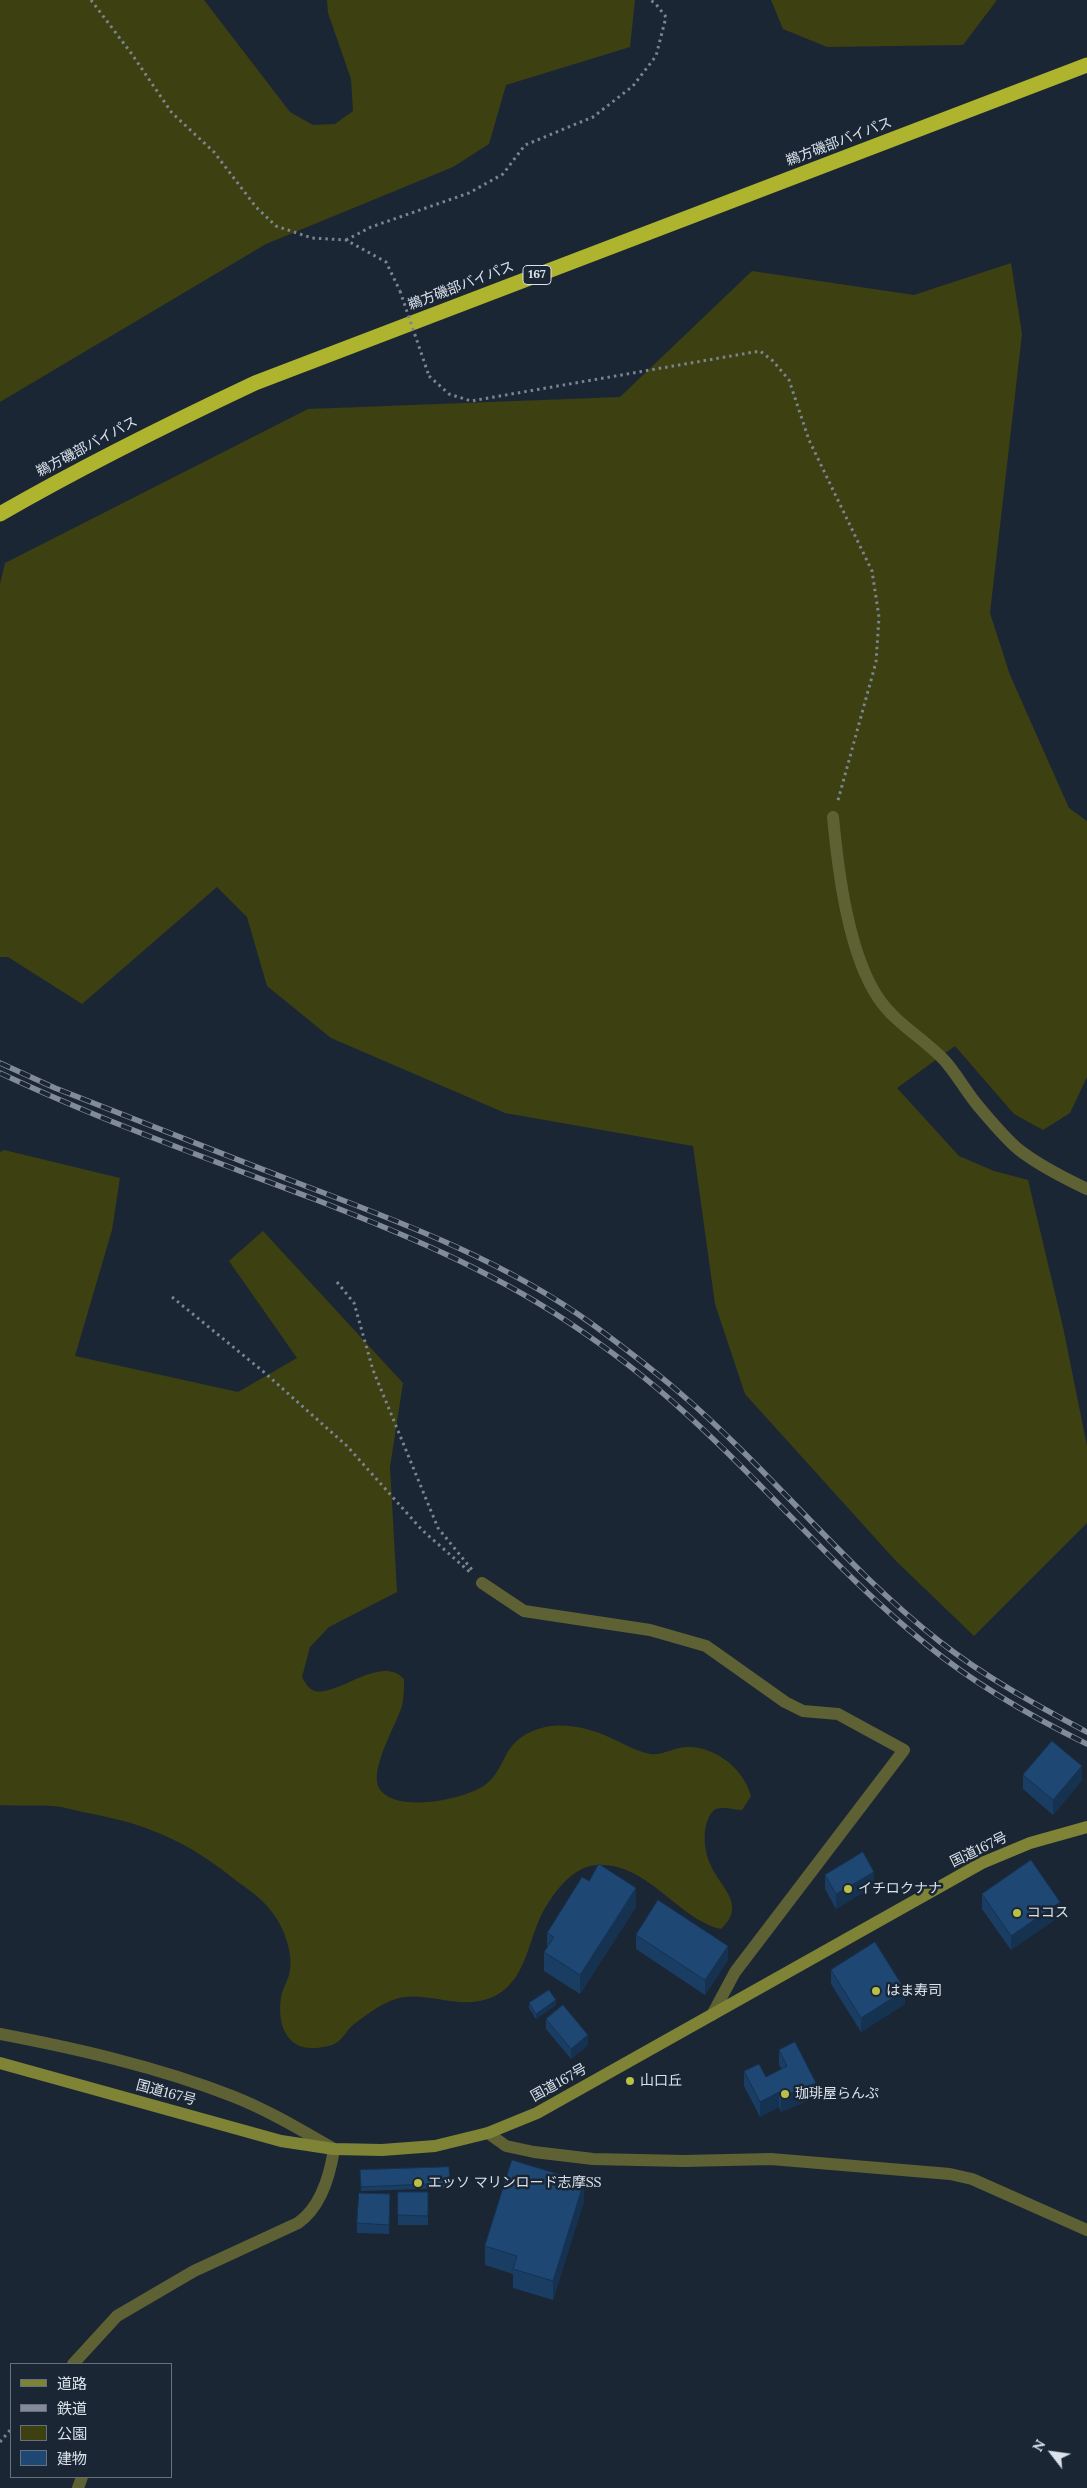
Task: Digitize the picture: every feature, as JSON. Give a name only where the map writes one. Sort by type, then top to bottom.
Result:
[{"type":"highway","name":"鵜方磯部バイパス","points":[[0,514],[151,432],[256,383],[1087,65]]},
{"type":"street","points":[[833,817],[837,864],[852,929],[864,971],[879,1000],[908,1031],[931,1047],[946,1062],[978,1107],[1018,1148],[1064,1178],[1087,1189]]},
{"type":"street","points":[[482,1584],[524,1611],[650,1630],[706,1646],[785,1702],[803,1711],[838,1714],[904,1750],[735,1972],[712,2015]]},
{"type":"street","name":"国道167号","points":[[0,2063],[282,2141],[334,2149],[382,2150],[435,2146],[488,2132],[536,2113],[982,1863],[1030,1843],[1087,1827]]},
{"type":"street","points":[[0,2034],[61,2045],[145,2067],[232,2096],[284,2120],[334,2149],[331,2170],[318,2201],[308,2216],[298,2223],[194,2271],[117,2316],[74,2363]]},
{"type":"street","points":[[488,2132],[506,2146],[534,2152],[593,2159],[684,2161],[771,2158],[950,2174],[972,2179],[1087,2230]]},
{"type":"path","points":[[92,0],[172,113],[214,152],[256,207],[276,226],[312,238],[346,240],[386,262],[400,291],[429,376],[449,394],[471,401],[760,351],[773,361],[789,380],[809,440],[872,571],[879,617],[876,662],[833,817]]},
{"type":"path","points":[[346,240],[372,227],[469,193],[503,174],[525,144],[593,117],[633,86],[656,56],[666,17],[655,3],[650,0]]},
{"type":"path","points":[[338,1282],[354,1303],[373,1370],[438,1528],[482,1584]]},
{"type":"path","points":[[172,1297],[265,1373],[347,1446],[422,1530],[482,1584]]},
{"type":"path","points":[[0,2442],[10,2430]]},
{"type":"green space","points":[[0,0],[204,0],[290,112],[313,125],[335,124],[353,111],[351,79],[328,13],[327,0],[635,0],[630,47],[506,85],[489,144],[453,167],[266,244],[0,402]]},
{"type":"green space","points":[[771,0],[997,0],[963,45],[827,47],[783,29]]},
{"type":"green space","points":[[1011,263],[1022,334],[990,613],[1010,675],[1069,808],[1087,821],[1087,1077],[1070,1113],[1043,1130],[1014,1114],[955,1046],[897,1088],[959,1156],[994,1171],[1028,1180],[1063,1327],[1087,1446],[1087,1523],[974,1636],[895,1560],[745,1394],[715,1304],[693,1146],[505,1113],[331,1038],[267,986],[247,917],[217,887],[82,1004],[8,957],[0,957],[0,584],[5,563],[308,409],[620,397],[752,271],[914,295]]},
{"type":"green space","points":[[4,1150],[120,1178],[112,1230],[75,1356],[238,1392],[297,1358],[229,1261],[263,1231],[403,1383],[390,1467],[397,1592],[329,1627],[310,1647],[302,1677],[309,1687],[315,1691],[335,1688],[371,1673],[383,1671],[394,1673],[404,1679],[402,1706],[380,1759],[377,1780],[379,1788],[387,1796],[399,1801],[414,1802],[430,1802],[475,1791],[492,1778],[517,1741],[526,1734],[547,1727],[566,1726],[585,1729],[603,1734],[650,1754],[659,1754],[687,1747],[708,1750],[735,1768],[742,1777],[751,1796],[742,1810],[722,1808],[714,1810],[706,1825],[705,1846],[707,1856],[732,1904],[732,1912],[721,1929],[705,1923],[690,1914],[647,1881],[632,1872],[615,1866],[597,1865],[587,1867],[570,1877],[555,1893],[539,1920],[522,1966],[504,1990],[490,1998],[476,2002],[403,1997],[390,2001],[371,2012],[353,2025],[336,2043],[320,2048],[303,2047],[290,2039],[281,2020],[281,1998],[291,1963],[286,1939],[275,1917],[267,1906],[254,1894],[200,1854],[183,1844],[148,1829],[109,1817],[58,1807],[0,1805],[0,1152]]},
{"type":"building","points":[[1052,1741],[1082,1766],[1053,1800],[1023,1775]]},
{"type":"building","points":[[863,1852],[874,1872],[836,1894],[825,1875]]},
{"type":"building","points":[[1031,1860],[1060,1902],[1011,1936],[982,1894]]},
{"type":"building","points":[[599,1864],[636,1888],[580,1975],[544,1952],[554,1937],[547,1933],[582,1877],[589,1881]]},
{"type":"building","points":[[658,1900],[728,1946],[705,1980],[636,1935]]},
{"type":"building","points":[[875,1942],[905,1990],[861,2018],[831,1970]]},
{"type":"building","points":[[549,1990],[556,2000],[536,2014],[529,2003]]},
{"type":"building","points":[[563,2005],[588,2035],[571,2049],[546,2019]]},
{"type":"building","points":[[795,2042],[816,2083],[781,2097],[779,2092],[760,2102],[744,2071],[759,2064],[766,2077],[787,2066],[779,2050]]},
{"type":"building","points":[[512,2160],[584,2182],[553,2281],[513,2269],[517,2256],[485,2246]]},
{"type":"building","points":[[449,2167],[450,2183],[361,2187],[360,2170]]},
{"type":"building","points":[[398,2192],[428,2192],[428,2216],[398,2215]]},
{"type":"building","points":[[359,2193],[390,2194],[389,2225],[357,2223]]},
{"type":"railway","points":[[0,1063],[55,1088],[415,1229],[489,1262],[559,1301],[648,1366],[680,1393],[746,1454],[872,1582],[939,1641],[1030,1701],[1087,1732]]},
{"type":"railway","points":[[0,1073],[116,1123],[379,1225],[474,1268],[535,1301],[611,1352],[669,1399],[744,1469],[833,1560],[927,1645],[1004,1699],[1087,1744]]},
{"type":"place","name":"イチロクナナ","points":[[848,1889]]},
{"type":"place","name":"ココス","points":[[1017,1913]]},
{"type":"place","name":"はま寿司","points":[[876,1991]]},
{"type":"place","name":"山口丘","points":[[630,2081]]},
{"type":"place","name":"珈琲屋らんぷ","points":[[785,2094]]},
{"type":"place","name":"エッソ マリンロード志摩SS","points":[[418,2183]]}]
